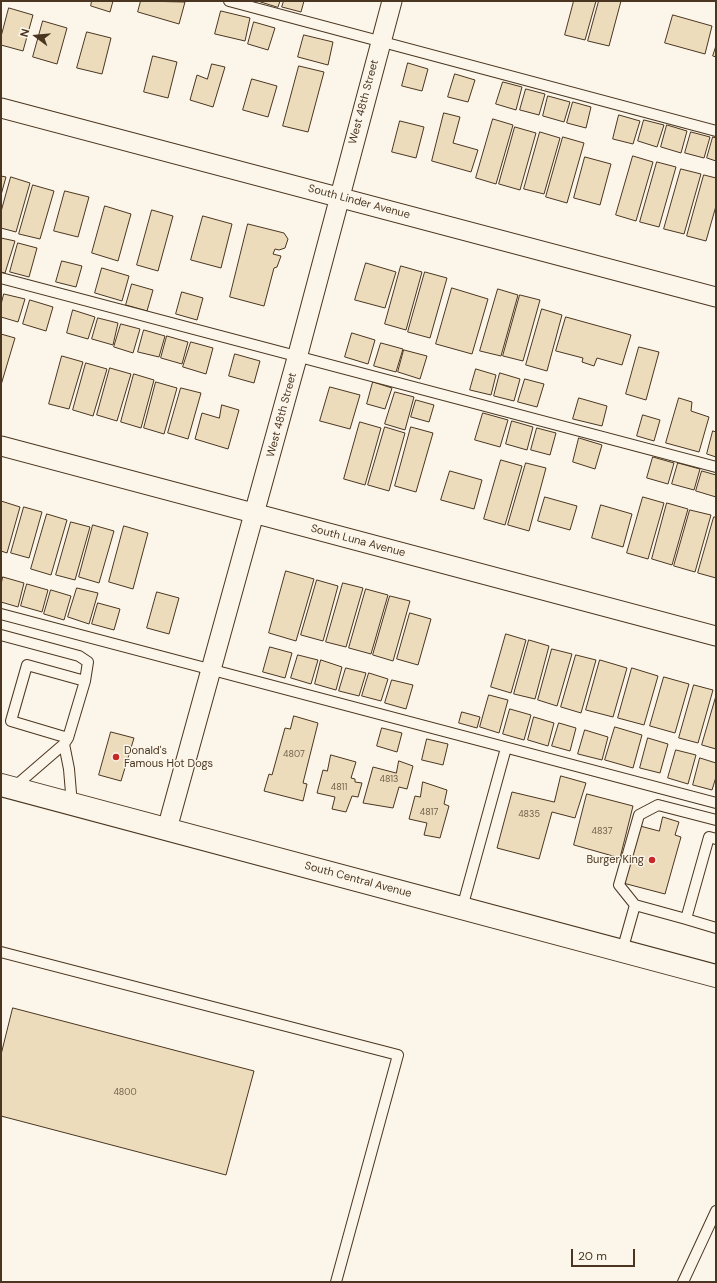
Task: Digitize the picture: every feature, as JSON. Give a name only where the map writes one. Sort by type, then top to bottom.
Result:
[{"type":"main road","name":"South Central Avenue","points":[[7,786],[72,805],[716,976]]},
{"type":"street","name":"West 48th Street","points":[[167,829],[297,358],[392,1]]},
{"type":"street","name":"South Linder Avenue","points":[[1,108],[716,297]]},
{"type":"street","name":"South Luna Avenue","points":[[1,446],[716,636]]},
{"type":"lane","points":[[229,1],[716,131]]},
{"type":"lane","points":[[1,278],[297,358],[716,467]]},
{"type":"lane","points":[[1,614],[716,803]]},
{"type":"lane","points":[[1,635],[80,656],[88,662],[85,681],[66,741],[72,805]]},
{"type":"lane","points":[[66,741],[11,721],[27,665],[85,681]]},
{"type":"lane","points":[[7,786],[66,741]]},
{"type":"lane","points":[[462,908],[506,748]]},
{"type":"lane","points":[[716,820],[658,805],[640,815],[619,885],[634,905],[716,928]]},
{"type":"lane","points":[[686,920],[709,837],[716,839]]},
{"type":"lane","points":[[622,951],[634,905]]},
{"type":"lane","points":[[1,952],[398,1056],[336,1282]]},
{"type":"lane","points":[[683,1282],[713,1224],[716,1211]]},
{"type":"building","points":[[92,1],[113,1],[110,12],[91,6]]},
{"type":"building","points":[[141,1],[185,2],[179,24],[138,12]]},
{"type":"building","points":[[258,1],[280,1],[278,7]]},
{"type":"building","points":[[284,1],[304,1],[301,12],[282,7]]},
{"type":"building","points":[[574,1],[596,1],[585,40],[565,35]]},
{"type":"building","points":[[599,1],[621,1],[609,46],[588,41]]},
{"type":"building","points":[[9,8],[33,15],[23,51],[1,45],[1,37]]},
{"type":"building","points":[[221,11],[250,18],[245,41],[215,34]]},
{"type":"building","points":[[673,15],[712,26],[705,54],[665,43]]},
{"type":"building","points":[[43,21],[67,28],[57,64],[33,57]]},
{"type":"building","points":[[254,22],[275,28],[268,50],[248,44]]},
{"type":"building","points":[[87,32],[111,38],[102,74],[77,68]]},
{"type":"building","points":[[304,35],[333,42],[328,65],[298,57]]},
{"type":"building","points":[[716,46],[716,57],[713,56]]},
{"type":"building","points":[[153,56],[177,62],[168,98],[144,92]]},
{"type":"building","points":[[408,63],[428,69],[422,91],[402,86]]},
{"type":"building","points":[[212,64],[225,67],[213,107],[190,100],[197,75],[207,79]]},
{"type":"building","points":[[299,66],[324,72],[308,132],[283,126]]},
{"type":"building","points":[[455,74],[475,80],[468,102],[448,97]]},
{"type":"building","points":[[252,79],[277,86],[268,117],[243,110]]},
{"type":"building","points":[[503,82],[522,87],[516,110],[496,104]]},
{"type":"building","points":[[526,89],[545,94],[539,115],[520,110]]},
{"type":"building","points":[[548,96],[570,102],[564,122],[543,116]]},
{"type":"building","points":[[573,102],[591,107],[586,128],[567,123]]},
{"type":"building","points":[[444,113],[460,117],[453,143],[478,150],[471,172],[432,161]]},
{"type":"building","points":[[619,115],[640,121],[633,144],[613,139]]},
{"type":"building","points":[[493,119],[513,125],[496,184],[476,178]]},
{"type":"building","points":[[644,120],[664,125],[657,147],[638,141]]},
{"type":"building","points":[[400,121],[424,127],[416,158],[392,152]]},
{"type":"building","points":[[667,125],[687,131],[681,153],[661,147]]},
{"type":"building","points":[[515,127],[536,133],[520,190],[499,184]]},
{"type":"building","points":[[540,132],[560,138],[544,194],[524,189]]},
{"type":"building","points":[[691,132],[710,137],[704,158],[685,153]]},
{"type":"building","points":[[563,137],[584,143],[567,203],[546,197]]},
{"type":"building","points":[[713,137],[716,138],[716,161],[707,158]]},
{"type":"building","points":[[633,156],[653,162],[636,221],[616,215]]},
{"type":"building","points":[[585,157],[611,164],[600,205],[574,198]]},
{"type":"building","points":[[657,162],[676,167],[659,227],[640,222]]},
{"type":"building","points":[[681,169],[701,174],[684,234],[664,229]]},
{"type":"building","points":[[704,175],[716,178],[716,206],[706,241],[687,236]]},
{"type":"building","points":[[1,176],[6,177],[1,195]]},
{"type":"building","points":[[11,177],[30,183],[16,232],[1,228],[1,212]]},
{"type":"building","points":[[33,185],[54,191],[40,239],[19,234]]},
{"type":"building","points":[[65,191],[89,197],[78,237],[54,231]]},
{"type":"building","points":[[105,206],[131,214],[118,261],[92,253]]},
{"type":"building","points":[[152,210],[173,216],[158,271],[137,265]]},
{"type":"building","points":[[203,216],[232,224],[221,268],[191,260]]},
{"type":"building","points":[[248,224],[284,233],[288,239],[285,248],[279,250],[275,249],[273,254],[281,256],[277,267],[274,268],[264,306],[230,297]]},
{"type":"building","points":[[1,238],[15,241],[5,273],[1,272]]},
{"type":"building","points":[[18,243],[37,248],[29,277],[10,272]]},
{"type":"building","points":[[62,261],[82,266],[76,287],[56,282]]},
{"type":"building","points":[[366,263],[396,272],[385,308],[355,300]]},
{"type":"building","points":[[401,266],[422,272],[406,330],[385,324]]},
{"type":"building","points":[[102,268],[129,276],[122,301],[95,293]]},
{"type":"building","points":[[425,272],[447,278],[430,338],[408,332]]},
{"type":"building","points":[[132,284],[153,290],[147,311],[126,305]]},
{"type":"building","points":[[452,288],[488,299],[472,354],[436,344]]},
{"type":"building","points":[[498,289],[518,295],[501,356],[480,351]]},
{"type":"building","points":[[182,292],[203,298],[197,320],[176,314]]},
{"type":"building","points":[[4,294],[25,299],[18,322],[1,317],[1,305]]},
{"type":"building","points":[[520,295],[540,300],[523,361],[503,356]]},
{"type":"building","points":[[30,300],[53,307],[46,331],[23,324]]},
{"type":"building","points":[[542,309],[562,315],[547,371],[526,365]]},
{"type":"building","points":[[73,310],[95,317],[88,339],[67,333]]},
{"type":"building","points":[[566,317],[631,335],[622,365],[597,358],[594,366],[582,362],[583,358],[556,351]]},
{"type":"building","points":[[98,318],[118,323],[113,345],[92,339]]},
{"type":"building","points":[[121,324],[140,329],[133,353],[114,347]]},
{"type":"building","points":[[144,330],[165,336],[159,357],[138,352]]},
{"type":"building","points":[[352,333],[375,340],[368,364],[345,357]]},
{"type":"building","points":[[1,334],[15,338],[1,385]]},
{"type":"building","points":[[167,336],[188,342],[182,364],[161,358]]},
{"type":"building","points":[[191,342],[213,348],[206,374],[183,367]]},
{"type":"building","points":[[381,343],[403,349],[396,372],[374,366]]},
{"type":"building","points":[[639,347],[659,352],[646,400],[626,394]]},
{"type":"building","points":[[404,350],[427,356],[420,379],[398,372]]},
{"type":"building","points":[[235,354],[260,361],[254,383],[229,376]]},
{"type":"building","points":[[62,356],[83,362],[69,409],[49,404]]},
{"type":"building","points":[[86,363],[107,369],[93,416],[73,410]]},
{"type":"building","points":[[110,368],[131,374],[117,421],[97,415]]},
{"type":"building","points":[[476,369],[496,375],[491,395],[470,390]]},
{"type":"building","points":[[500,373],[520,379],[514,401],[494,396]]},
{"type":"building","points":[[134,374],[154,380],[141,428],[121,422]]},
{"type":"building","points":[[525,379],[544,384],[537,407],[518,402]]},
{"type":"building","points":[[156,382],[177,388],[164,434],[144,428]]},
{"type":"building","points":[[373,382],[392,388],[385,409],[367,404]]},
{"type":"building","points":[[330,387],[360,395],[350,429],[320,421]]},
{"type":"building","points":[[181,388],[201,393],[188,439],[168,433]]},
{"type":"building","points":[[395,392],[414,397],[405,430],[385,424]]},
{"type":"building","points":[[579,398],[607,406],[602,426],[573,419]]},
{"type":"building","points":[[679,398],[692,402],[691,411],[709,417],[699,452],[666,443]]},
{"type":"building","points":[[416,400],[434,405],[429,422],[411,417]]},
{"type":"building","points":[[222,405],[239,410],[228,449],[195,439],[202,413],[219,418]]},
{"type":"building","points":[[483,413],[508,420],[500,447],[475,440]]},
{"type":"building","points":[[643,415],[660,420],[654,441],[637,436]]},
{"type":"building","points":[[512,421],[533,427],[527,450],[506,444]]},
{"type":"building","points":[[360,422],[381,428],[365,485],[344,479]]},
{"type":"building","points":[[385,427],[405,433],[389,491],[368,485]]},
{"type":"building","points":[[411,427],[433,433],[416,492],[395,486]]},
{"type":"building","points":[[537,428],[556,433],[550,455],[531,450]]},
{"type":"building","points":[[713,431],[716,432],[716,457],[707,454]]},
{"type":"building","points":[[579,438],[602,445],[595,469],[573,462]]},
{"type":"building","points":[[653,457],[674,463],[668,484],[647,478]]},
{"type":"building","points":[[501,460],[522,466],[505,525],[484,519]]},
{"type":"building","points":[[526,463],[546,468],[529,531],[508,525]]},
{"type":"building","points":[[678,463],[700,469],[694,490],[672,484]]},
{"type":"building","points":[[450,471],[482,480],[474,509],[441,500]]},
{"type":"building","points":[[702,471],[716,475],[716,497],[696,491]]},
{"type":"building","points":[[545,497],[577,506],[570,530],[538,521]]},
{"type":"building","points":[[643,497],[664,503],[648,559],[627,553]]},
{"type":"building","points":[[1,501],[20,507],[7,553],[1,551]]},
{"type":"building","points":[[667,503],[688,509],[672,565],[652,559]]},
{"type":"building","points":[[601,505],[632,514],[623,547],[592,538]]},
{"type":"building","points":[[24,507],[42,512],[29,558],[11,553]]},
{"type":"building","points":[[690,510],[711,515],[695,572],[674,566]]},
{"type":"building","points":[[47,514],[67,520],[51,575],[31,569]]},
{"type":"building","points":[[714,517],[716,517],[716,578],[698,573]]},
{"type":"building","points":[[71,522],[90,527],[75,580],[56,575]]},
{"type":"building","points":[[93,525],[114,531],[99,583],[79,577]]},
{"type":"building","points":[[124,526],[148,533],[133,589],[109,582]]},
{"type":"building","points":[[286,571],[314,579],[296,641],[269,633]]},
{"type":"building","points":[[3,577],[24,583],[18,607],[1,602],[1,585]]},
{"type":"building","points":[[317,580],[338,586],[323,641],[301,635]]},
{"type":"building","points":[[343,583],[363,588],[346,647],[326,642]]},
{"type":"building","points":[[27,584],[48,590],[42,612],[21,606]]},
{"type":"building","points":[[77,588],[98,593],[89,624],[68,617]]},
{"type":"building","points":[[366,589],[388,595],[371,654],[349,648]]},
{"type":"building","points":[[51,590],[71,596],[64,620],[44,614]]},
{"type":"building","points":[[157,592],[179,598],[169,634],[147,628]]},
{"type":"building","points":[[390,596],[410,601],[393,661],[373,655]]},
{"type":"building","points":[[98,603],[120,609],[114,630],[92,624]]},
{"type":"building","points":[[410,613],[431,619],[418,665],[397,659]]},
{"type":"building","points":[[506,634],[526,640],[511,693],[491,687]]},
{"type":"building","points":[[529,640],[549,646],[535,699],[514,694]]},
{"type":"building","points":[[270,647],[292,653],[285,678],[263,672]]},
{"type":"building","points":[[552,649],[572,654],[557,706],[538,700]]},
{"type":"building","points":[[298,655],[318,660],[311,684],[291,678]]},
{"type":"building","points":[[576,655],[596,660],[581,713],[561,707]]},
{"type":"building","points":[[321,660],[342,667],[336,690],[315,684]]},
{"type":"building","points":[[600,660],[627,668],[613,717],[586,710]]},
{"type":"building","points":[[346,668],[366,673],[359,696],[339,691]]},
{"type":"building","points":[[632,668],[658,676],[644,725],[618,718]]},
{"type":"building","points":[[369,673],[388,679],[381,701],[362,696]]},
{"type":"building","points":[[664,677],[689,684],[675,733],[650,726]]},
{"type":"building","points":[[392,680],[413,685],[406,709],[385,703]]},
{"type":"building","points":[[694,685],[713,690],[698,743],[679,738]]},
{"type":"building","points":[[489,695],[508,700],[499,733],[480,727]]},
{"type":"building","points":[[716,696],[716,749],[702,745]]},
{"type":"building","points":[[510,709],[531,715],[524,740],[503,734]]},
{"type":"building","points":[[462,712],[480,717],[477,728],[459,723]]},
{"type":"building","points":[[294,716],[318,723],[303,783],[307,784],[303,801],[264,791],[269,774],[272,775],[285,728],[290,729]]},
{"type":"building","points":[[534,717],[554,723],[548,746],[528,740]]},
{"type":"building","points":[[559,723],[576,728],[570,751],[552,746]]},
{"type":"building","points":[[615,727],[642,735],[633,768],[605,760]]},
{"type":"building","points":[[382,728],[402,733],[397,752],[377,746]]},
{"type":"building","points":[[585,730],[608,737],[602,760],[578,754]]},
{"type":"building","name":"Donald's Famous Hot Dogs","points":[[111,732],[134,738],[121,781],[99,775]]},
{"type":"building","points":[[648,738],[668,744],[660,773],[640,768]]},
{"type":"building","points":[[427,739],[448,744],[443,765],[422,760]]},
{"type":"building","points":[[676,750],[696,755],[688,784],[668,778]]},
{"type":"building","points":[[331,755],[356,762],[351,778],[355,779],[355,782],[362,783],[358,797],[352,796],[346,812],[332,809],[335,797],[317,793],[323,770],[327,771]]},
{"type":"building","points":[[700,758],[716,763],[716,777],[712,790],[693,785]]},
{"type":"building","points":[[399,761],[413,766],[407,789],[399,787],[393,808],[363,803],[373,767],[396,773]]},
{"type":"building","points":[[561,776],[586,783],[575,818],[552,812],[539,859],[497,848],[512,792],[554,802]]},
{"type":"building","points":[[423,782],[447,790],[444,804],[449,806],[440,838],[424,835],[427,823],[409,819],[415,796],[420,797]]},
{"type":"building","points":[[587,794],[633,806],[620,858],[574,845]]},
{"type":"building","name":"Burger King","points":[[663,817],[679,822],[675,835],[681,837],[665,894],[623,883],[640,826],[659,831]]},
{"type":"building","points":[[13,1008],[254,1071],[226,1175],[1,1116],[1,1055]]},
{"type":"place","name":"Donald's Famous Hot Dogs","points":[[116,757]]},
{"type":"place","name":"Burger King","points":[[652,860]]}]
